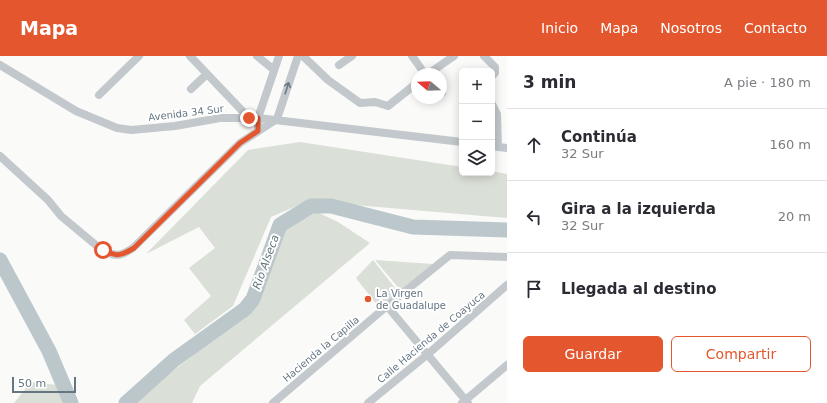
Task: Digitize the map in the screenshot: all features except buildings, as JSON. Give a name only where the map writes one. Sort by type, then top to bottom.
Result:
[{"type":"street","points":[[99,95],[139,56]]},
{"type":"street","points":[[190,56],[249,118]]},
{"type":"street","points":[[257,56],[274,70]]},
{"type":"street","points":[[258,131],[258,118],[279,56]]},
{"type":"street","points":[[0,156],[48,200],[61,216],[103,250],[118,256],[134,248],[240,143],[277,119],[298,56]]},
{"type":"street","points":[[303,56],[328,80],[360,103],[375,102],[388,106],[411,88]]},
{"type":"street","points":[[339,65],[352,56]]},
{"type":"street","points":[[412,56],[422,68]]},
{"type":"street","points":[[436,68],[454,56]]},
{"type":"street","points":[[484,56],[495,68]]},
{"type":"street","name":"Avenida 34 Sur","points":[[0,65],[76,111],[117,128],[131,130],[175,126],[220,118],[258,118],[277,119],[459,142]]},
{"type":"street","points":[[191,90],[207,74]]},
{"type":"street","points":[[495,109],[498,114],[495,146],[507,148]]},
{"type":"street","name":"Hacienda la Capilla","points":[[273,403],[387,306],[450,255],[507,257]]},
{"type":"street","name":"Calle Hacienda de Coayuca","points":[[368,403],[507,286]]},
{"type":"street","points":[[387,306],[428,354],[465,402],[507,365]]},
{"type":"shaded area","points":[[300,142],[459,167],[459,176],[495,176],[495,172],[507,174],[507,218],[308,201],[271,217],[233,306],[195,334],[184,320],[211,296],[189,268],[215,248],[199,227],[146,254],[248,150]]},
{"type":"shaded area","points":[[315,211],[338,222],[370,243],[200,386],[192,403],[132,403],[250,311],[287,226]]},
{"type":"shaded area","points":[[373,260],[399,293],[380,309],[356,278]]},
{"type":"shaded area","points":[[375,260],[433,264],[402,292]]},
{"type":"shaded area","points":[[31,382],[57,385],[66,403],[14,403]]},
{"type":"waterway","name":"Rio Alseca","points":[[126,403],[174,360],[245,309],[253,299],[280,225],[311,206],[331,206],[413,227],[507,230]]},
{"type":"waterway","name":"Rio Alseca","points":[[0,260],[49,351],[71,403]]},
{"type":"place","name":"La Virgen de Guadalupe","points":[[368,299]]},
{"type":"route","points":[[103,250],[118,256],[134,248],[240,143],[258,131],[258,118],[249,118]]}]
